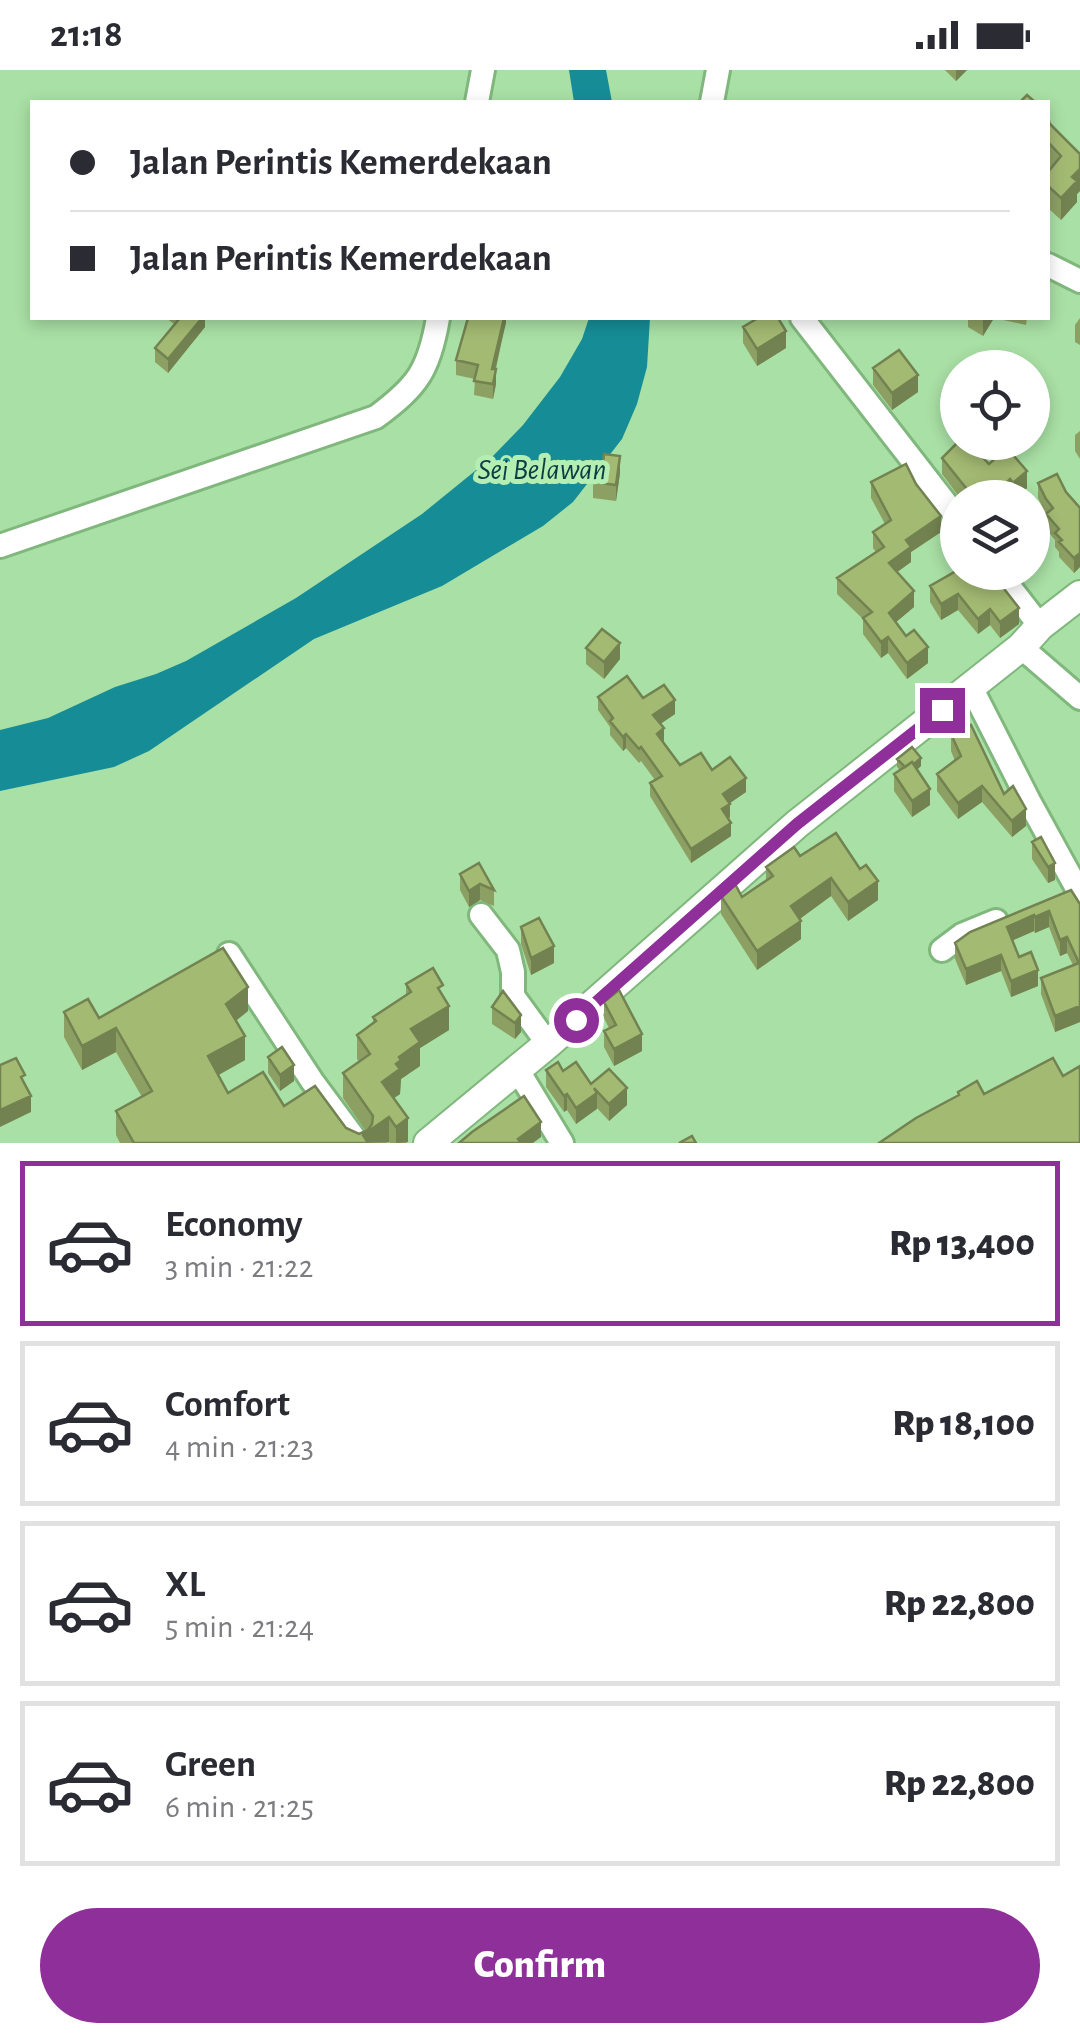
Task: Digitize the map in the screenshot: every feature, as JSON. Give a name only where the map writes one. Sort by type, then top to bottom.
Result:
[{"type":"main road","points":[[428,1143],[548,1044],[797,824],[1080,595]]},
{"type":"street","points":[[477,100],[483,70]]},
{"type":"street","points":[[712,100],[718,70]]},
{"type":"street","points":[[1050,266],[1080,282]]},
{"type":"street","points":[[0,546],[376,418],[405,396],[420,376],[438,320]]},
{"type":"street","points":[[804,320],[940,497]]},
{"type":"street","points":[[1007,590],[1030,636],[1080,698]]},
{"type":"street","points":[[971,687],[1072,892]]},
{"type":"street","points":[[942,950],[962,935],[1011,915]]},
{"type":"street","points":[[481,916],[508,950],[513,996],[548,1044]]},
{"type":"street","points":[[229,954],[312,1081],[358,1143]]},
{"type":"street","points":[[517,1069],[562,1143]]},
{"type":"water","points":[[569,70],[606,70],[612,100],[574,100]]},
{"type":"water","name":"Sei Belawan","points":[[588,320],[650,320],[647,367],[622,439],[573,502],[543,526],[442,586],[314,639],[149,751],[114,767],[0,791],[0,730],[48,718],[115,687],[186,661],[296,598],[422,514],[491,458],[523,425],[560,377]]},
{"type":"building","points":[[1050,124],[1080,154],[1080,169],[1072,177],[1077,181],[1061,198],[1050,188],[1050,170],[1061,156],[1050,144]]},
{"type":"building","points":[[178,320],[200,320],[168,359],[155,348]]},
{"type":"building","points":[[467,320],[504,320],[492,369],[496,369],[493,384],[474,381],[478,365],[456,360]]},
{"type":"building","points":[[755,320],[779,320],[786,331],[757,349],[743,327]]},
{"type":"building","points":[[899,350],[918,375],[892,393],[873,368]]},
{"type":"building","points":[[604,454],[620,456],[616,485],[593,482],[595,462],[603,463]]},
{"type":"building","points":[[944,460],[985,460],[989,464],[994,460],[1017,460],[1027,471],[1016,480],[960,480]]},
{"type":"building","points":[[906,464],[940,515],[906,540],[911,547],[889,563],[914,591],[889,613],[906,636],[914,630],[928,647],[907,663],[888,637],[881,642],[863,618],[872,612],[837,578],[884,547],[873,532],[891,520],[871,482]]},
{"type":"building","points":[[1057,474],[1080,508],[1080,553],[1074,558],[1055,533],[1059,529],[1050,519],[1050,480],[1044,480]]},
{"type":"building","points":[[940,580],[940,590],[1005,590],[1019,608],[1000,622],[990,609],[978,619],[958,594],[941,604],[930,586]]},
{"type":"building","points":[[602,629],[620,643],[604,662],[586,648]]},
{"type":"building","points":[[627,676],[643,698],[664,685],[675,700],[653,715],[664,728],[657,734],[680,765],[701,753],[712,770],[730,757],[746,778],[723,794],[730,804],[722,809],[731,823],[691,849],[650,783],[662,776],[641,747],[626,734],[623,737],[610,721],[613,718],[598,697]]},
{"type":"building","points":[[971,725],[1004,794],[1013,786],[1026,809],[1012,821],[982,786],[958,803],[937,774],[961,756],[951,734]]},
{"type":"building","points":[[912,747],[921,758],[905,767],[897,759]]},
{"type":"building","points":[[912,762],[930,789],[912,801],[894,774]]},
{"type":"building","points":[[836,833],[860,869],[866,865],[878,881],[848,902],[831,878],[791,906],[801,921],[757,951],[721,896],[735,884],[742,897],[773,876],[766,867],[794,847],[800,856]]},
{"type":"building","points":[[1041,837],[1055,863],[1048,867],[1032,842]]},
{"type":"building","points":[[479,863],[494,890],[480,884],[469,891],[460,874]]},
{"type":"building","points":[[1071,890],[1080,904],[1080,1006],[1055,1016],[1041,978],[1079,963],[1067,937],[1060,940],[1049,911],[1007,927],[1019,957],[1031,952],[1038,970],[1011,981],[1001,955],[966,969],[955,943],[970,932]]},
{"type":"building","points":[[539,918],[554,946],[531,958],[521,927]]},
{"type":"building","points":[[223,948],[248,987],[226,1004],[245,1036],[208,1056],[228,1093],[263,1072],[284,1106],[315,1086],[346,1128],[359,1134],[368,1130],[373,1116],[343,1073],[370,1054],[357,1035],[376,1021],[373,1017],[411,992],[406,984],[433,968],[443,985],[438,988],[449,1006],[411,1029],[420,1042],[399,1057],[401,1060],[396,1064],[400,1069],[382,1082],[408,1118],[396,1127],[389,1117],[363,1135],[368,1143],[134,1143],[116,1111],[152,1091],[116,1028],[82,1046],[64,1012],[88,999],[99,1018]]},
{"type":"building","points":[[619,990],[642,1034],[614,1049],[604,1031],[616,1025],[604,1002]]},
{"type":"building","points":[[503,991],[521,1015],[515,1023],[492,1007]]},
{"type":"building","points":[[282,1047],[294,1065],[280,1075],[268,1057]]},
{"type":"building","points":[[16,1058],[31,1096],[0,1110],[0,1065]]},
{"type":"building","points":[[1053,1058],[1063,1076],[1080,1066],[1080,1143],[879,1143],[977,1081],[984,1094]]},
{"type":"building","points":[[558,1062],[563,1071],[576,1062],[591,1084],[609,1069],[627,1088],[609,1104],[594,1088],[597,1093],[576,1108],[546,1070]]},
{"type":"building","points":[[524,1096],[541,1122],[518,1139],[521,1143],[459,1143],[472,1132]]},
{"type":"route","points":[[576,1020],[797,824],[942,710]]}]
